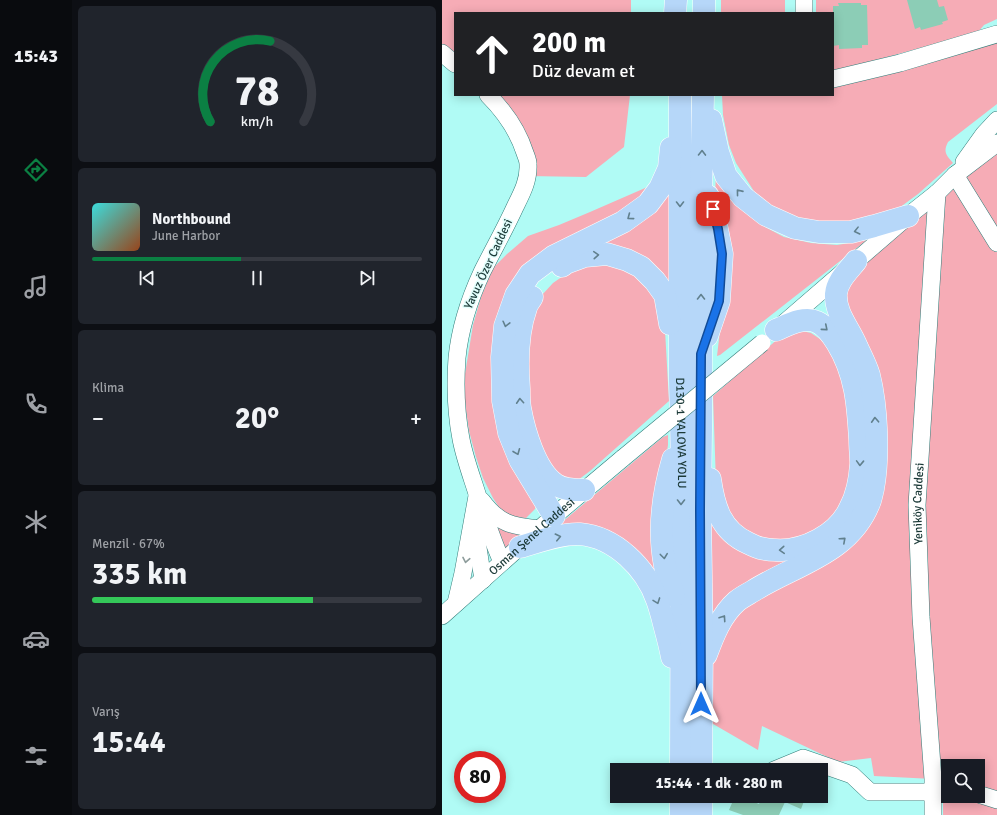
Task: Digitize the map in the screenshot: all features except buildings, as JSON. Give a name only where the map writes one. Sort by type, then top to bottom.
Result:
[{"type":"highway","points":[[675,12],[676,0]]},
{"type":"highway","points":[[682,0],[682,12]]},
{"type":"highway","points":[[704,0],[704,12]]},
{"type":"highway","points":[[546,523],[509,433],[504,401],[502,357],[505,326],[516,295],[530,274],[554,256],[622,222],[648,204],[660,188],[669,168],[672,147],[674,96]]},
{"type":"highway","name":"D130-1 YALOVA YOLU","points":[[680,96],[680,379],[691,432]]},
{"type":"highway","points":[[701,763],[702,666],[700,518],[691,432],[701,354],[701,180],[703,96]]},
{"type":"highway","points":[[709,96],[718,152],[726,176],[743,197],[766,215],[796,228],[819,232],[851,232],[908,216]]},
{"type":"highway","points":[[584,490],[571,490],[556,485],[540,467],[533,454],[520,408],[518,354],[521,329],[526,307],[538,286],[566,263],[585,256],[607,254],[627,260],[641,267],[655,280],[665,295],[680,379]]},
{"type":"highway","points":[[702,666],[715,631],[725,614],[737,601],[762,586],[821,556],[842,542],[858,524],[870,501],[876,475],[874,406],[868,374],[855,342],[840,315],[836,300],[838,284],[856,261]]},
{"type":"highway","points":[[691,432],[719,516],[727,528],[739,539],[757,547],[775,550],[791,549],[810,544],[827,535],[840,523],[850,509],[858,488],[861,464],[858,412],[854,383],[844,355],[834,337],[826,328],[816,321],[806,320],[793,323],[769,336]]},
{"type":"highway","points":[[680,763],[681,625],[671,584],[665,567],[662,519],[663,503],[672,461],[691,432]]},
{"type":"highway","points":[[520,547],[562,536],[579,534],[609,543],[623,552],[638,566],[648,580],[657,599],[671,648],[680,763]]},
{"type":"highway","points":[[681,803],[681,815]]},
{"type":"highway","points":[[701,803],[701,815]]},
{"type":"street","points":[[804,0],[804,12]]},
{"type":"street","points":[[834,79],[900,63],[997,34]]},
{"type":"street","points":[[442,53],[454,63]]},
{"type":"street","name":"Yavuz Özer Caddesi","points":[[489,96],[508,120],[522,142],[528,162],[528,176],[521,195],[482,272],[468,305],[461,326],[457,358],[456,392],[461,440],[477,494],[502,562]]},
{"type":"street","points":[[955,175],[984,134],[997,120]]},
{"type":"street","points":[[955,175],[997,143]]},
{"type":"street","points":[[955,175],[997,243]]},
{"type":"street","name":"Osman Şenel Caddesi","points":[[442,616],[584,490],[769,336],[908,216],[937,193],[955,175]]},
{"type":"street","name":"Yeniköy Caddesi","points":[[933,815],[938,785],[921,617],[917,505],[937,193]]},
{"type":"street","name":"Yavuz Özer Caddesi","points":[[477,494],[492,514],[506,523],[515,526],[546,523]]},
{"type":"street","name":"Yavuz Özer Caddesi","points":[[477,494],[477,541],[483,580]]},
{"type":"street","name":"Yavuz Özer Caddesi","points":[[456,603],[477,494]]},
{"type":"street","points":[[791,763],[803,758],[817,763]]},
{"type":"street","points":[[828,767],[852,775],[870,792],[938,785]]},
{"type":"street","points":[[985,796],[997,800]]},
{"type":"shaded area","points":[[442,0],[631,0],[631,12],[454,12],[454,63],[442,53]]},
{"type":"shaded area","points":[[721,0],[785,0],[785,12],[721,12]]},
{"type":"shaded area","points":[[816,0],[997,0],[997,19],[984,25],[978,32],[834,72],[834,12],[816,12]]},
{"type":"shaded area","points":[[997,38],[997,104],[948,142],[946,153],[953,163],[918,194],[899,208],[854,227],[785,219],[757,196],[736,163],[729,145],[723,115],[722,96],[834,96],[834,86]]},
{"type":"shaded area","points":[[489,96],[630,96],[624,147],[586,177],[528,176],[528,162]]},
{"type":"shaded area","points":[[997,143],[997,800],[985,796],[985,759],[941,759],[941,782],[933,779],[874,776],[871,758],[838,762],[762,726],[758,750],[701,717],[715,631],[858,524],[838,284]]},
{"type":"shaded area","points":[[716,170],[743,211],[765,227],[784,237],[811,243],[837,245],[867,240],[717,356],[723,305],[715,201]]},
{"type":"shaded area","points":[[672,183],[670,289],[583,252]]},
{"type":"shaded area","points":[[652,185],[644,197],[518,276],[537,503],[535,509],[526,518],[510,517],[502,512],[483,478],[469,431],[465,403],[464,380],[473,325],[481,297],[493,268],[528,236],[559,225]]},
{"type":"shaded area","points":[[603,265],[618,267],[632,273],[655,293],[665,330],[669,401],[578,480],[557,476],[532,434],[525,343],[542,295],[553,283],[566,274],[583,267]]},
{"type":"shaded area","points":[[798,330],[811,333],[823,341],[843,373],[852,428],[850,487],[840,510],[807,537],[771,543],[733,525],[716,483],[713,396],[780,337]]},
{"type":"shaded area","points":[[668,435],[668,445],[662,480],[667,593],[646,568],[554,529],[663,437]]},
{"type":"shaded area","points":[[494,521],[521,534],[506,550]]},
{"type":"shaded area","points":[[711,521],[804,555],[712,626]]},
{"type":"shaded area","points":[[943,803],[981,803],[997,807],[997,815],[943,815]]},
{"type":"route","points":[[701,704],[701,354],[719,301],[722,262],[718,229],[713,209]]}]
